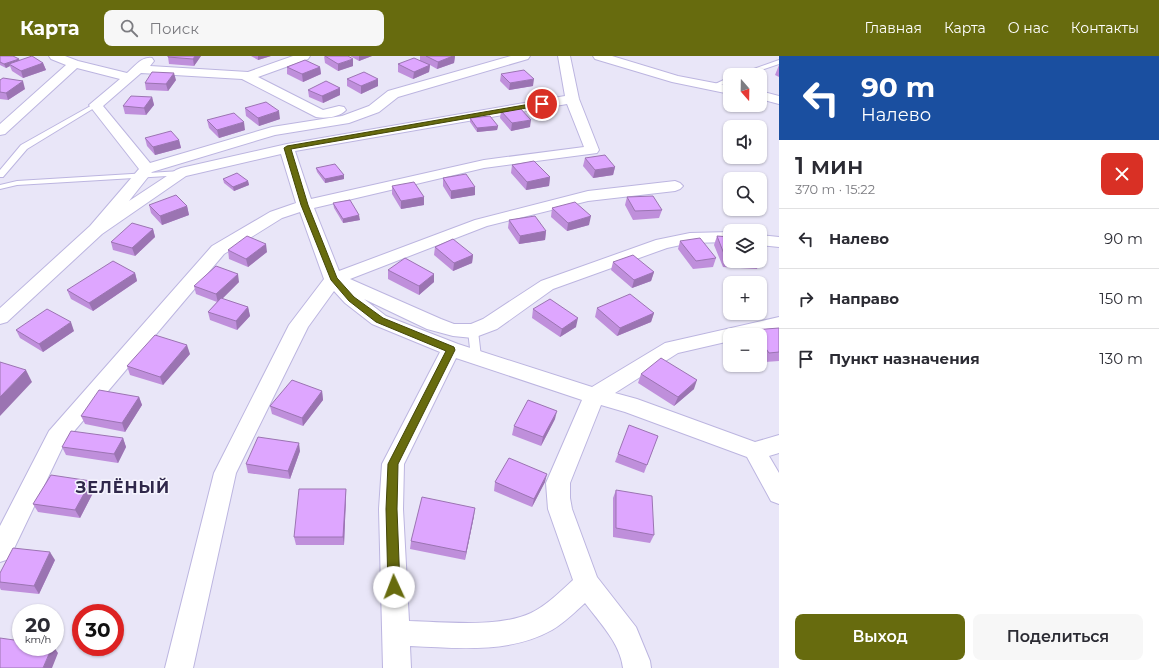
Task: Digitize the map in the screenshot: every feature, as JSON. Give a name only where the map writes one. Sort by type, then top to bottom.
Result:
[{"type":"street","points":[[55,56],[74,64],[134,73],[239,74],[249,76],[324,114],[524,56]]},
{"type":"street","points":[[146,172],[96,105],[153,56]]},
{"type":"street","points":[[249,76],[304,56]]},
{"type":"street","points":[[0,551],[57,438],[218,250],[276,215],[305,205],[484,164],[592,150],[572,99],[564,56]]},
{"type":"street","points":[[599,56],[676,79],[723,89]]},
{"type":"street","points":[[0,131],[74,64]]},
{"type":"street","points":[[0,318],[96,230],[146,172],[272,131],[344,120],[374,109],[393,94]]},
{"type":"street","points":[[767,97],[779,100]]},
{"type":"street","points":[[96,230],[180,173],[287,148],[572,99]]},
{"type":"street","points":[[287,148],[305,205],[333,279],[352,299],[380,320],[451,350],[594,396],[630,405],[755,451],[779,454]]},
{"type":"street","points":[[179,668],[225,473],[299,325],[333,279],[481,223],[588,196],[675,186]]},
{"type":"street","points":[[333,279],[434,324],[453,330],[473,331],[490,324],[547,285],[662,244],[690,238],[723,237]]},
{"type":"street","points":[[767,241],[779,242]]},
{"type":"street","points":[[637,668],[636,661],[626,636],[587,584],[560,509],[558,483],[594,396],[672,348],[779,323]]},
{"type":"street","points":[[397,668],[391,509],[393,464],[451,350]]},
{"type":"street","points":[[755,451],[779,444]]},
{"type":"street","points":[[755,451],[779,494]]},
{"type":"street","points":[[396,633],[482,635],[517,630],[541,622],[563,606],[587,584]]},
{"type":"lane","points":[[761,68],[779,62]]},
{"type":"lane","points":[[712,87],[723,82]]},
{"type":"lane","points":[[0,175],[24,147],[96,105]]},
{"type":"lane","points":[[0,187],[17,183],[146,172],[180,173]]},
{"type":"lane","points":[[473,331],[476,357]]},
{"type":"building","points":[[0,56],[13,56],[19,59],[4,64],[0,62]]},
{"type":"building","points":[[32,56],[43,63],[21,71],[9,64]]},
{"type":"building","points":[[168,56],[195,56],[193,59]]},
{"type":"building","points":[[325,56],[348,56],[353,59],[338,64]]},
{"type":"building","points":[[426,56],[453,56],[438,62]]},
{"type":"building","points":[[414,58],[430,65],[414,72],[398,64]]},
{"type":"building","points":[[305,60],[320,67],[302,74],[287,67]]},
{"type":"building","points":[[524,70],[534,79],[510,83],[501,74]]},
{"type":"building","points":[[152,72],[174,73],[166,84],[145,83]]},
{"type":"building","points":[[364,72],[378,79],[361,86],[347,79]]},
{"type":"building","points":[[3,78],[23,81],[6,93],[0,92],[0,80]]},
{"type":"building","points":[[326,81],[340,88],[322,96],[308,90]]},
{"type":"building","points":[[131,96],[152,97],[144,108],[123,106]]},
{"type":"building","points":[[266,102],[279,111],[258,118],[245,108]]},
{"type":"building","points":[[520,108],[531,120],[512,123],[501,111]]},
{"type":"building","points":[[234,113],[244,122],[217,130],[207,120]]},
{"type":"building","points":[[490,116],[498,126],[477,128],[470,118]]},
{"type":"building","points":[[171,131],[179,140],[153,147],[145,138]]},
{"type":"building","points":[[605,155],[615,167],[595,170],[585,158]]},
{"type":"building","points":[[534,161],[550,177],[527,182],[512,165]]},
{"type":"building","points":[[335,164],[344,175],[325,179],[316,168]]},
{"type":"building","points":[[237,173],[248,181],[233,187],[223,179]]},
{"type":"building","points":[[466,174],[475,187],[451,191],[443,178]]},
{"type":"building","points":[[414,182],[424,197],[401,201],[392,186]]},
{"type":"building","points":[[176,195],[187,206],[160,216],[149,205]]},
{"type":"building","points":[[653,196],[662,210],[635,211],[627,197]]},
{"type":"building","points":[[350,200],[359,215],[343,219],[333,203]]},
{"type":"building","points":[[575,202],[591,216],[568,223],[552,208]]},
{"type":"building","points":[[535,216],[546,231],[520,236],[509,220]]},
{"type":"building","points":[[132,223],[153,229],[132,248],[111,242]]},
{"type":"building","points":[[247,236],[266,244],[246,259],[228,250]]},
{"type":"building","points":[[717,236],[723,236],[723,251]]},
{"type":"building","points":[[700,238],[716,258],[696,261],[680,241]]},
{"type":"building","points":[[453,239],[473,255],[454,263],[435,247]]},
{"type":"building","points":[[633,255],[654,272],[634,280],[613,262]]},
{"type":"building","points":[[405,258],[434,274],[419,286],[388,270]]},
{"type":"building","points":[[113,261],[135,273],[89,303],[67,290]]},
{"type":"building","points":[[216,266],[238,274],[216,294],[194,286]]},
{"type":"building","points":[[630,294],[654,313],[620,328],[597,308]]},
{"type":"building","points":[[221,298],[248,307],[236,321],[208,312]]},
{"type":"building","points":[[550,299],[578,318],[562,329],[533,309]]},
{"type":"building","points":[[47,309],[71,322],[39,344],[16,330]]},
{"type":"building","points":[[779,328],[779,352],[769,353],[767,350],[767,329]]},
{"type":"building","points":[[155,335],[187,345],[160,377],[127,366]]},
{"type":"building","points":[[661,358],[697,380],[678,397],[641,374]]},
{"type":"building","points":[[0,362],[26,370],[0,397]]},
{"type":"building","points":[[292,380],[322,391],[302,418],[270,406]]},
{"type":"building","points":[[99,390],[139,397],[122,423],[81,416]]},
{"type":"building","points":[[528,400],[557,411],[543,437],[514,426]]},
{"type":"building","points":[[629,425],[658,436],[647,465],[618,454]]},
{"type":"building","points":[[71,431],[123,438],[114,454],[62,447]]},
{"type":"building","points":[[258,437],[299,443],[288,471],[246,464]]},
{"type":"building","points":[[509,458],[547,474],[534,499],[495,482]]},
{"type":"building","points":[[51,475],[91,481],[75,510],[33,504]]},
{"type":"building","points":[[299,489],[346,489],[343,537],[294,537]]},
{"type":"building","points":[[616,490],[652,496],[654,535],[616,528]]},
{"type":"building","points":[[422,497],[475,508],[466,552],[411,541]]},
{"type":"building","points":[[13,548],[50,552],[34,586],[0,582],[0,573]]},
{"type":"building","points":[[0,638],[12,640],[12,656],[48,656],[43,668],[0,668]]},
{"type":"district","name":"ЗЕЛЁНЫЙ","points":[[123,487]]},
{"type":"route","points":[[394,587],[391,509],[393,464],[451,350],[380,320],[352,299],[333,279],[305,205],[287,148],[542,104]]}]
